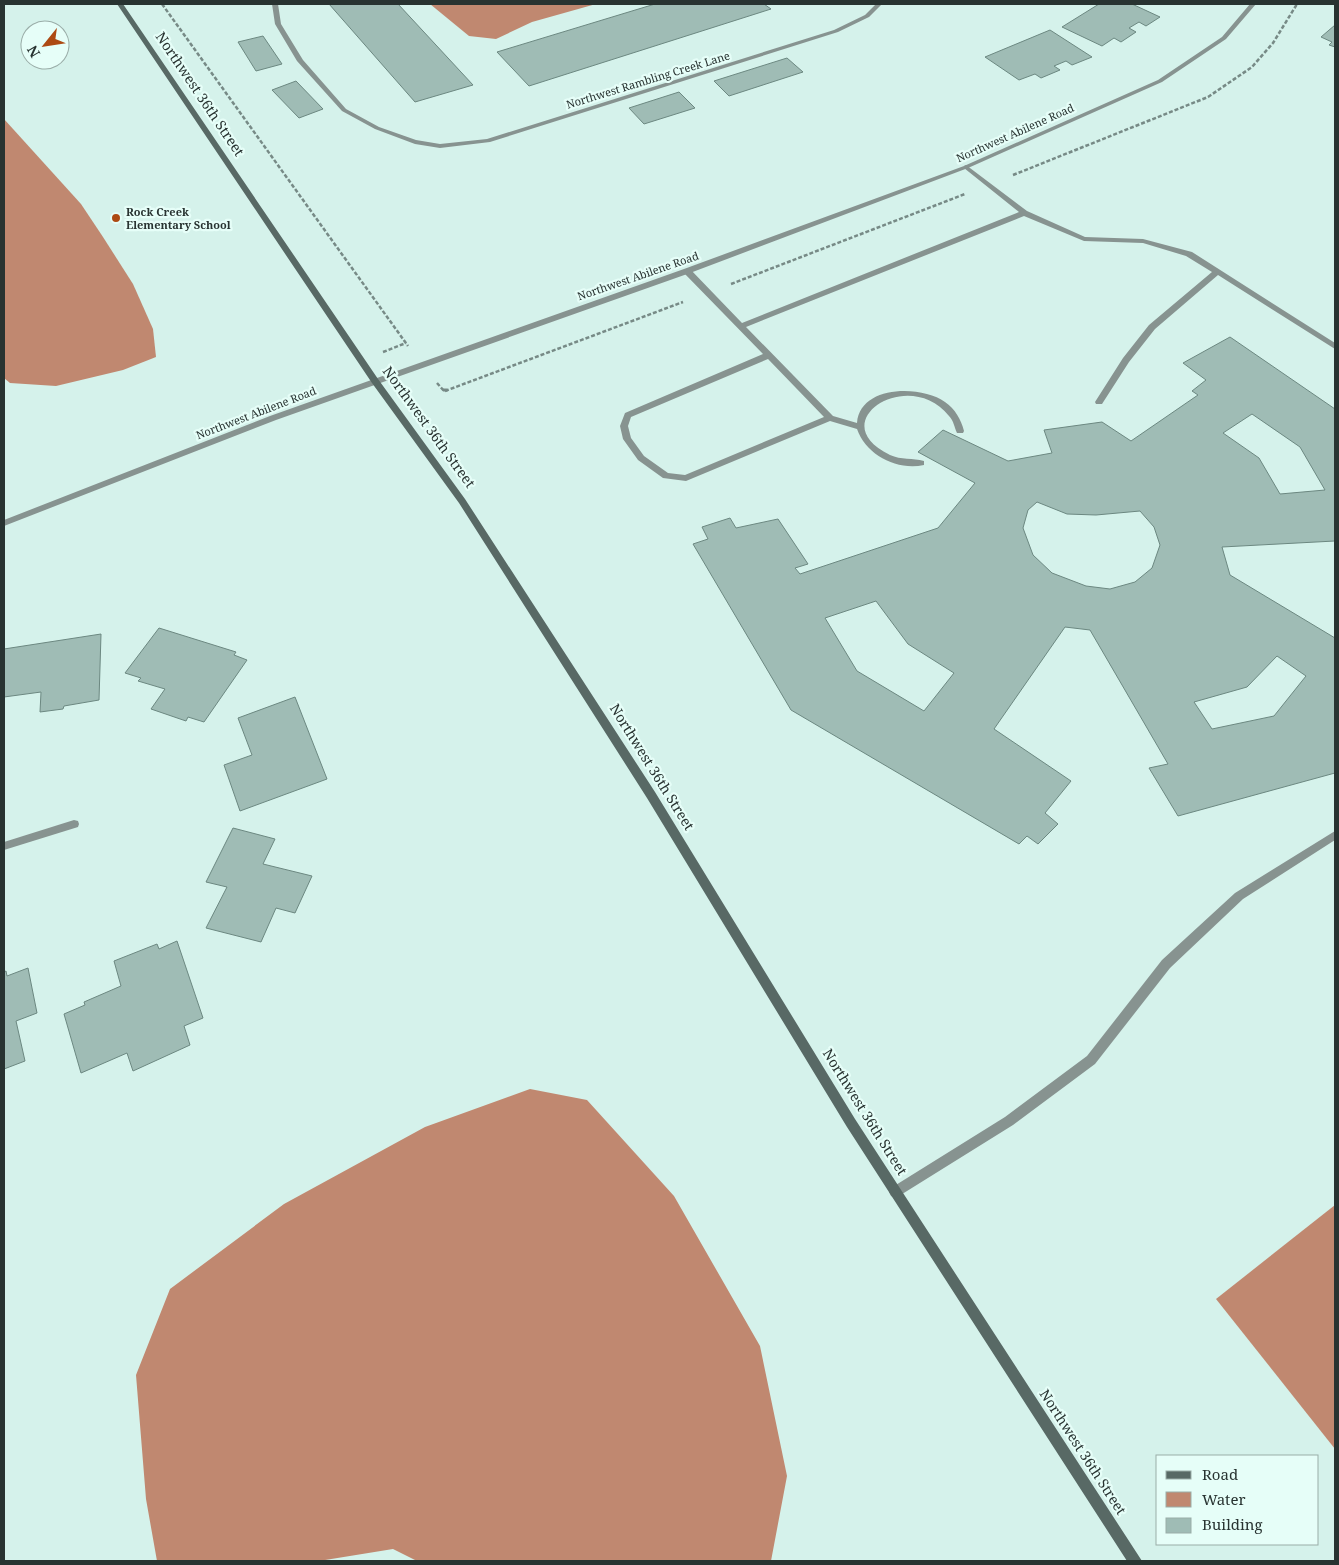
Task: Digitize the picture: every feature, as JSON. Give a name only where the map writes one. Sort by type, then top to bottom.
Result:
[{"type":"main road","name":"Northwest 36th Street","points":[[120,4],[375,381],[462,501],[651,795],[895,1192],[1135,1561]]},
{"type":"street","name":"Northwest Rambling Creek Lane","points":[[275,4],[278,24],[300,61],[344,110],[377,128],[415,142],[440,146],[488,141],[836,31],[868,16],[879,4]]},
{"type":"street","name":"Northwest Abilene Road","points":[[4,523],[272,418],[687,271],[966,167],[1160,81],[1224,38],[1253,4]]},
{"type":"street","points":[[966,167],[1024,213],[1084,239],[1142,241],[1189,254],[1335,346]]},
{"type":"street","points":[[741,326],[1024,213]]},
{"type":"street","points":[[687,271],[830,418],[860,427]]},
{"type":"street","points":[[1100,402],[1126,360],[1152,327],[1216,272]]},
{"type":"street","points":[[769,355],[628,415],[624,426],[627,439],[640,458],[666,476],[686,478],[830,418]]},
{"type":"street","points":[[921,463],[904,462],[881,453],[864,439],[860,427],[862,416],[868,406],[878,399],[892,394],[923,395],[949,409],[957,419],[960,431]]},
{"type":"street","points":[[4,846],[74,824]]},
{"type":"street","points":[[895,1192],[1010,1121],[1091,1060],[1166,964],[1239,896],[1335,835]]},
{"type":"path","points":[[162,4],[421,364],[444,391]]},
{"type":"water","points":[[430,4],[596,4],[532,22],[496,39],[469,36]]},
{"type":"water","points":[[4,119],[81,204],[103,237],[133,284],[153,329],[156,357],[123,370],[56,386],[10,383],[4,378]]},
{"type":"water","points":[[530,1089],[587,1100],[674,1196],[760,1346],[787,1476],[771,1561],[417,1561],[393,1549],[319,1561],[157,1561],[146,1499],[136,1375],[170,1289],[284,1204],[425,1127]]},
{"type":"water","points":[[1335,1205],[1335,1449],[1216,1299]]},
{"type":"building","points":[[329,4],[398,4],[473,85],[415,102]]},
{"type":"building","points":[[655,4],[764,4],[771,9],[529,86],[497,52]]},
{"type":"building","points":[[1099,4],[1132,4],[1160,17],[1146,26],[1139,22],[1129,28],[1136,32],[1121,42],[1114,38],[1102,46],[1062,27]]},
{"type":"building","points":[[1335,25],[1335,47],[1329,45],[1332,42],[1321,37]]},
{"type":"building","points":[[1050,30],[1092,57],[1072,65],[1066,61],[1054,66],[1060,70],[1041,78],[1035,74],[1019,80],[985,57]]},
{"type":"building","points":[[263,36],[282,64],[256,71],[238,42]]},
{"type":"building","points":[[787,58],[803,72],[729,96],[714,81]]},
{"type":"building","points":[[296,81],[323,109],[299,118],[272,90]]},
{"type":"building","points":[[679,92],[695,108],[644,124],[629,108]]},
{"type":"building","points":[[1230,337],[1335,409],[1335,541],[1222,547],[1230,575],[1335,638],[1335,773],[1178,816],[1149,768],[1168,764],[1090,630],[1065,627],[994,729],[1071,781],[1045,813],[1058,824],[1038,844],[1027,836],[1019,844],[791,710],[693,544],[708,539],[702,527],[730,518],[736,528],[778,519],[808,564],[795,568],[800,574],[938,528],[975,483],[918,452],[943,430],[1008,461],[1052,453],[1044,430],[1102,422],[1131,441],[1198,395],[1192,391],[1206,380],[1183,363]],"holes":[[[1252,414],[1300,447],[1325,490],[1280,494],[1259,458],[1223,433]],[[1037,502],[1067,514],[1096,515],[1140,511],[1154,527],[1160,545],[1152,568],[1135,582],[1110,589],[1086,586],[1052,573],[1033,555],[1023,528],[1028,510]],[[876,601],[908,644],[954,673],[924,711],[857,671],[825,618]],[[1277,656],[1306,676],[1274,716],[1212,729],[1194,702],[1247,687]]]},
{"type":"building","points":[[159,628],[236,652],[234,655],[247,660],[204,722],[188,717],[186,721],[151,709],[165,689],[138,681],[141,678],[125,673]]},
{"type":"building","points":[[101,634],[99,700],[64,706],[63,709],[40,712],[41,692],[4,697],[4,649]]},
{"type":"building","points":[[295,697],[327,779],[240,811],[224,765],[252,755],[238,718]]},
{"type":"building","points":[[233,828],[275,839],[263,864],[312,876],[295,913],[276,908],[261,942],[206,928],[227,887],[206,882]]},
{"type":"building","points":[[177,941],[203,1018],[184,1026],[190,1045],[133,1071],[127,1053],[81,1073],[64,1014],[85,1005],[84,1002],[121,986],[114,961],[157,944],[159,949]]},
{"type":"building","points":[[28,968],[37,1013],[16,1021],[25,1061],[4,1069],[4,972],[6,971],[7,976]]},
{"type":"place","name":"Rock Creek Elementary School","points":[[116,218]]}]
